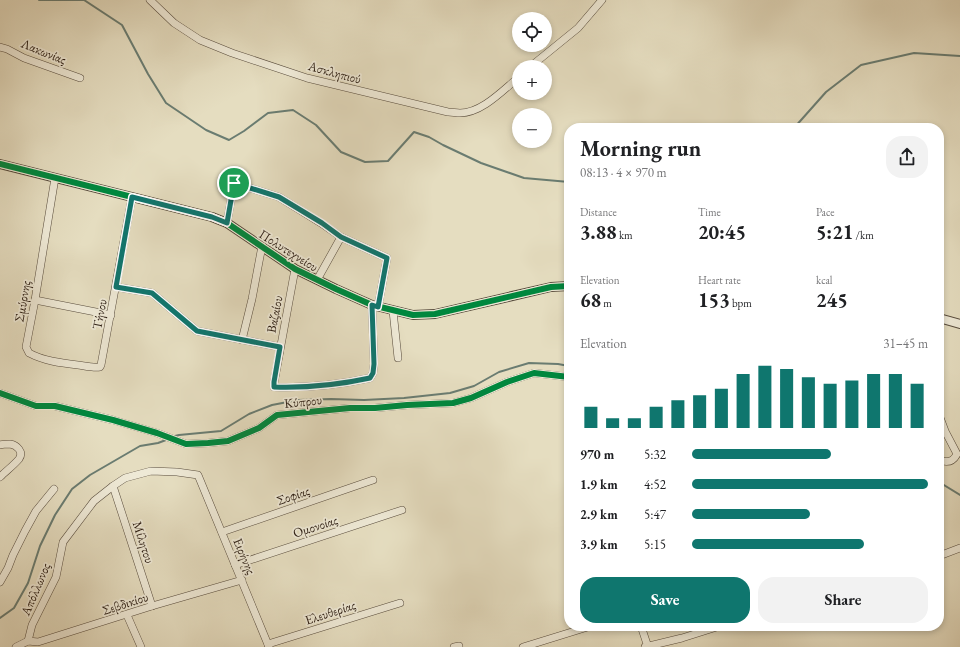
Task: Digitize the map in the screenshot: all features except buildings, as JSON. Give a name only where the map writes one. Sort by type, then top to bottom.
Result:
[{"type":"street","name":"Ασκληπιού","points":[[150,0],[174,23],[200,40],[232,53],[307,78],[448,112],[461,113],[484,105],[512,83]]},
{"type":"street","points":[[539,60],[578,28],[602,0]]},
{"type":"street","name":"Λακωνίας","points":[[0,47],[24,58],[80,78]]},
{"type":"street","name":"Πολυτεχνείου","points":[[0,164],[212,217],[227,223],[295,269],[375,306],[393,311],[413,315],[435,314],[551,287],[564,286]]},
{"type":"street","name":"Σμύρνης","points":[[55,178],[26,347],[29,353],[35,356],[57,362],[93,367],[100,367],[101,365]]},
{"type":"street","points":[[227,223],[234,183],[279,197],[322,223],[341,237],[387,258],[375,306]]},
{"type":"street","name":"Τήνου","points":[[101,365],[132,197]]},
{"type":"street","points":[[317,280],[341,237]]},
{"type":"street","points":[[242,340],[252,299],[262,246]]},
{"type":"street","name":"Βαζαίου","points":[[295,269],[274,387],[315,387],[370,378],[373,373],[374,364],[375,306]]},
{"type":"street","points":[[116,287],[152,293],[197,331],[280,347]]},
{"type":"street","points":[[35,300],[111,315]]},
{"type":"street","points":[[393,311],[398,358]]},
{"type":"street","points":[[944,319],[960,324]]},
{"type":"street","name":"Κύπρου","points":[[0,393],[36,406],[55,406],[113,420],[158,433],[186,444],[228,441],[259,428],[277,415],[350,408],[375,408],[453,403],[471,398],[507,382],[534,373],[564,376]]},
{"type":"street","points":[[944,426],[957,454],[952,460],[944,462]]},
{"type":"street","points":[[0,444],[17,446],[21,453],[20,458],[0,477]]},
{"type":"street","name":"Απόλλωνος","points":[[28,642],[32,625],[56,577],[63,542],[94,501],[125,478],[151,471],[177,472],[198,475]]},
{"type":"street","name":"Ειρήνης","points":[[198,475],[268,646]]},
{"type":"street","name":"Σοφίας","points":[[222,532],[373,480]]},
{"type":"street","name":"Μίλητου","points":[[113,486],[152,606]]},
{"type":"street","points":[[0,582],[36,511],[54,489]]},
{"type":"street","name":"Ομονοίας","points":[[235,565],[402,510]]},
{"type":"street","points":[[944,554],[960,548]]},
{"type":"street","name":"Σεβδικίου","points":[[16,647],[28,642],[39,645],[152,606],[242,580]]},
{"type":"street","name":"Ελευθερίας","points":[[268,646],[400,603]]},
{"type":"street","points":[[127,615],[141,647]]},
{"type":"street","points":[[523,647],[575,631]]},
{"type":"street","points":[[642,631],[647,647],[704,631]]},
{"type":"waterway","points":[[39,0],[84,0],[122,25],[148,74],[166,103],[206,130],[229,140],[268,113],[293,110],[316,125],[341,152],[365,162],[388,161],[414,132],[429,137],[481,163],[524,178],[564,182]]},
{"type":"waterway","points":[[798,123],[826,92],[861,65],[914,53],[960,56]]},
{"type":"waterway","points":[[175,436],[221,431],[249,414],[272,405],[298,400],[364,400],[404,398],[450,393],[474,386],[499,372],[529,363],[564,365]]},
{"type":"waterway","points":[[0,618],[14,608],[28,583],[40,546],[55,515],[72,489],[90,475],[140,446],[166,440]]},
{"type":"waterway","points":[[944,485],[960,495]]},
{"type":"cycle path","points":[[0,164],[212,217],[227,223],[295,269],[336,289],[372,305],[413,315],[435,314],[551,287],[564,286]]},
{"type":"cycle path","points":[[0,393],[36,406],[55,406],[113,420],[157,433],[186,444],[228,441],[259,428],[277,415],[350,408],[375,408],[453,403],[471,398],[507,382],[534,373],[564,376]]},
{"type":"route","points":[[234,183],[279,197],[322,223],[341,237],[387,258],[378,307],[372,305],[374,364],[373,373],[370,378],[315,387],[274,387],[273,385],[280,347],[197,331],[152,293],[116,287],[132,197],[212,217],[227,223],[234,183]]}]
